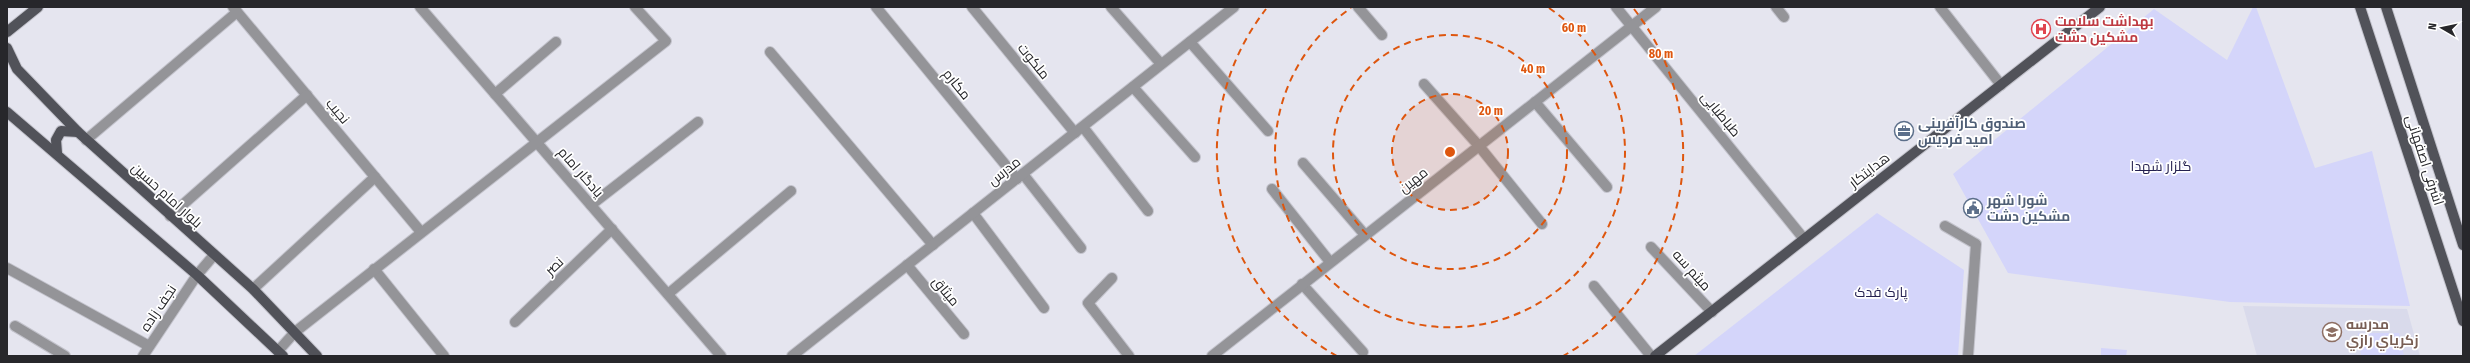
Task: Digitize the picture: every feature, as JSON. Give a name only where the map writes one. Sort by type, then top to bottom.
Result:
[{"type":"main road","points":[[7,32],[38,7]]},
{"type":"main road","name":"هدایتکار","points":[[1655,356],[2100,7]]},
{"type":"main road","name":"اشرفی اصفهانی","points":[[2360,7],[2463,321]]},
{"type":"main road","name":"اشرفی اصفهانی","points":[[2386,7],[2463,245]]},
{"type":"main road","name":"بلوار امام حسین","points":[[7,48],[12,68],[86,140],[253,289],[317,356]]},
{"type":"main road","points":[[7,112],[57,153],[197,276],[281,353]]},
{"type":"main road","points":[[57,153],[56,140],[61,131],[78,132]]},
{"type":"street","name":"یادگار امام","points":[[420,7],[721,356]]},
{"type":"street","points":[[281,353],[295,332],[666,41],[635,7]]},
{"type":"street","name":"مکارم","points":[[876,7],[1081,248]]},
{"type":"street","name":"ملکوت","points":[[972,7],[1148,211]]},
{"type":"street","points":[[1111,7],[1162,64]]},
{"type":"street","name":"مدرس","points":[[792,356],[1234,7]]},
{"type":"street","points":[[1358,7],[1382,35]]},
{"type":"street","name":"طباطبایی","points":[[1616,7],[1804,239]]},
{"type":"street","name":"مهین","points":[[1212,356],[1656,7]]},
{"type":"street","points":[[1776,7],[1784,17]]},
{"type":"street","points":[[1940,7],[2001,85]]},
{"type":"street","points":[[86,140],[235,9]]},
{"type":"street","name":"نجیب","points":[[235,9],[421,232]]},
{"type":"street","points":[[495,94],[556,42]]},
{"type":"street","points":[[1190,42],[1268,131]]},
{"type":"street","points":[[770,52],[933,244]]},
{"type":"street","points":[[1424,84],[1479,146],[1542,224]]},
{"type":"street","points":[[1133,87],[1195,157]]},
{"type":"street","points":[[170,216],[307,96]]},
{"type":"street","points":[[1535,102],[1607,187]]},
{"type":"street","points":[[591,205],[698,122]]},
{"type":"street","points":[[1303,163],[1365,235]]},
{"type":"street","points":[[253,289],[375,177]]},
{"type":"street","points":[[1272,189],[1330,262]]},
{"type":"street","points":[[668,294],[791,190]]},
{"type":"street","points":[[972,213],[1044,308]]},
{"type":"street","points":[[1945,226],[1976,244],[1968,356]]},
{"type":"street","name":"نصر","points":[[515,322],[612,229]]},
{"type":"street","name":"میثم سه","points":[[1652,246],[1712,312]]},
{"type":"street","name":"نجف زاده","points":[[142,356],[197,276],[214,254]]},
{"type":"street","name":"میثاق","points":[[907,265],[964,334]]},
{"type":"street","points":[[7,268],[149,346]]},
{"type":"street","points":[[374,269],[444,356]]},
{"type":"street","points":[[1112,278],[1088,303],[1129,356]]},
{"type":"street","points":[[1302,284],[1363,352]]},
{"type":"street","points":[[1594,286],[1651,356]]},
{"type":"street","points":[[15,326],[65,356]]},
{"type":"shaded area","name":"مدرسه زكرياي رازي","points":[[2243,306],[2407,309],[2420,356],[2257,356]]},
{"type":"green space","name":"گلزار شهدا","points":[[2253,7],[2256,7],[2315,168],[2372,151],[2410,306],[2230,302],[2008,273],[1953,174],[2154,9],[2227,60]]},
{"type":"green space","name":"پارک فدک","points":[[1877,213],[1964,270],[1958,356],[1694,356]]},
{"type":"green space","points":[[2358,333],[2399,333],[2404,356],[2361,356]]},
{"type":"green space","points":[[2101,348],[2127,350],[2126,356],[2101,356]]},
{"type":"place","name":"بهداشت سلامت مشکین دشت","points":[[2041,29]]},
{"type":"place","name":"صندوق کارآفرینی امید فردیس","points":[[1904,131]]},
{"type":"place","name":"شورا شهر مشکین دشت","points":[[1973,208]]},
{"type":"place","name":"مدرسه زكرياي رازي","points":[[2332,332]]}]
